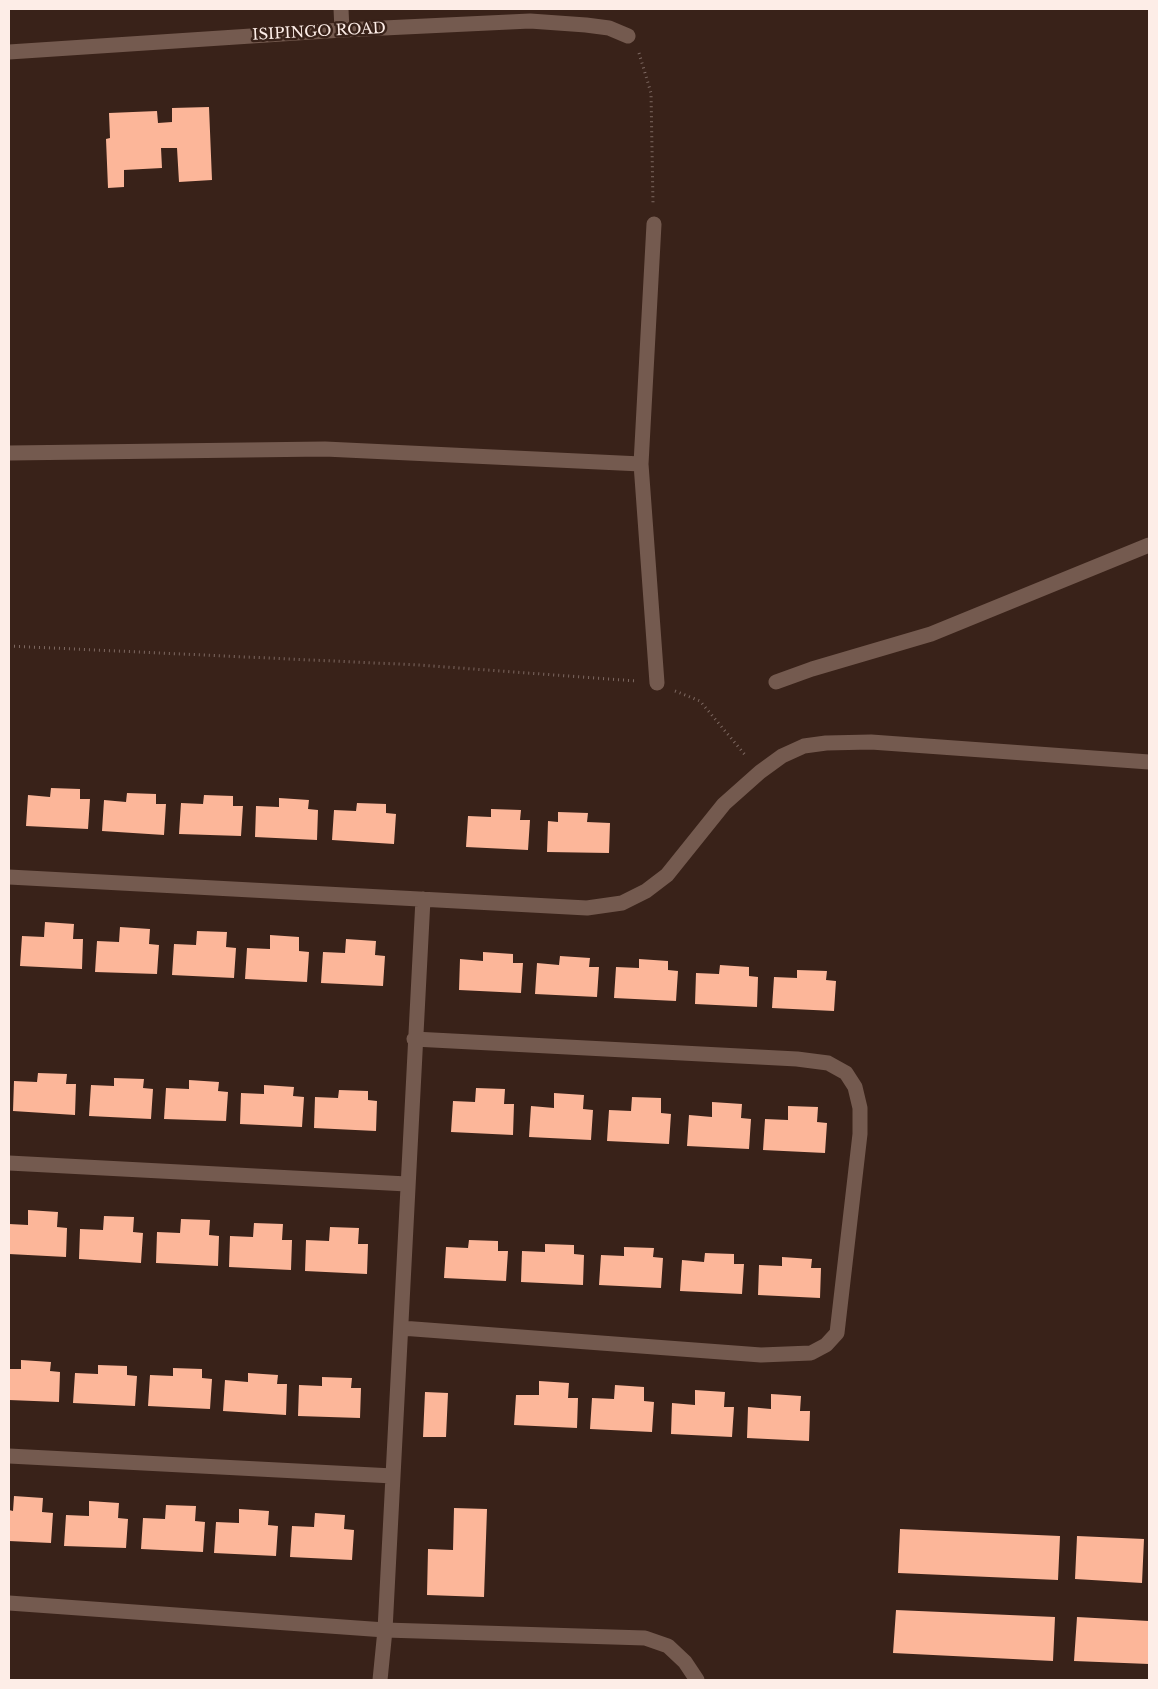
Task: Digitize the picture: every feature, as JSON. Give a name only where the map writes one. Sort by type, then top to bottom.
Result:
[{"type":"street","points":[[340,9],[342,30]]},
{"type":"street","name":"ISIPINGO ROAD","points":[[9,52],[342,30],[530,22],[601,27],[628,36]]},
{"type":"street","points":[[654,224],[641,464],[657,683]]},
{"type":"street","points":[[9,453],[325,448],[641,464]]},
{"type":"street","points":[[776,682],[812,669],[931,634],[1149,544]]},
{"type":"street","points":[[9,878],[587,908],[622,903],[646,891],[667,875],[724,804],[760,772],[782,756],[804,746],[848,741],[1149,762]]},
{"type":"street","points":[[380,1680],[385,1630],[401,1328],[406,1184],[423,899]]},
{"type":"street","points":[[401,1328],[762,1355],[811,1353],[826,1345],[837,1333],[860,1134],[860,1108],[855,1087],[846,1073],[828,1064],[797,1059],[414,1039]]},
{"type":"street","points":[[9,1164],[406,1184]]},
{"type":"street","points":[[9,1456],[393,1476]]},
{"type":"street","points":[[9,1603],[385,1630],[645,1638],[668,1646],[685,1662],[697,1680]]},
{"type":"path","points":[[628,36],[641,57],[651,93],[654,224]]},
{"type":"path","points":[[9,646],[419,666],[657,683],[700,701],[760,772]]},
{"type":"building","points":[[209,107],[212,180],[179,182],[177,148],[161,148],[162,168],[124,170],[124,187],[108,188],[106,139],[110,138],[109,113],[157,111],[158,123],[172,122],[172,108]]},
{"type":"building","points":[[51,788],[80,789],[80,799],[90,799],[88,829],[26,826],[28,795],[50,797]]},
{"type":"building","points":[[127,793],[156,794],[156,804],[166,804],[164,835],[102,831],[104,800],[126,802]]},
{"type":"building","points":[[204,795],[233,796],[233,806],[243,806],[241,836],[179,834],[181,803],[203,804]]},
{"type":"building","points":[[279,798],[309,800],[308,809],[318,810],[317,840],[255,837],[256,806],[279,807]]},
{"type":"building","points":[[357,803],[386,804],[386,813],[396,814],[394,844],[332,840],[334,810],[356,811]]},
{"type":"building","points":[[491,809],[521,810],[520,820],[530,820],[528,850],[466,847],[468,816],[491,817]]},
{"type":"building","points":[[558,812],[588,813],[587,822],[610,823],[609,853],[547,852],[548,821],[558,822]]},
{"type":"building","points":[[45,922],[74,924],[73,939],[83,939],[82,969],[20,966],[22,936],[44,937]]},
{"type":"building","points":[[120,927],[150,929],[149,944],[159,945],[157,974],[95,972],[97,941],[119,942]]},
{"type":"building","points":[[197,931],[227,932],[226,947],[236,948],[234,978],[172,975],[174,944],[196,945]]},
{"type":"building","points":[[270,935],[299,937],[299,951],[309,952],[307,982],[245,979],[247,948],[270,949]]},
{"type":"building","points":[[346,939],[376,941],[375,955],[385,956],[383,986],[321,983],[323,952],[345,953]]},
{"type":"building","points":[[483,952],[513,954],[513,963],[523,963],[521,993],[459,990],[460,959],[483,961]]},
{"type":"building","points":[[560,956],[590,958],[589,967],[599,967],[597,997],[535,994],[537,963],[559,965]]},
{"type":"building","points":[[639,959],[668,961],[668,970],[678,971],[676,1001],[614,998],[616,967],[639,968]]},
{"type":"building","points":[[720,965],[749,967],[749,976],[758,977],[757,1007],[695,1004],[696,973],[719,974]]},
{"type":"building","points":[[797,970],[827,971],[826,980],[836,981],[834,1011],[772,1008],[774,977],[797,978]]},
{"type":"building","points":[[38,1073],[67,1074],[66,1084],[76,1084],[75,1115],[13,1111],[14,1081],[37,1082]]},
{"type":"building","points":[[114,1078],[144,1079],[143,1088],[153,1089],[151,1119],[89,1116],[91,1085],[114,1086]]},
{"type":"building","points":[[189,1080],[219,1082],[218,1091],[228,1092],[226,1121],[164,1119],[166,1088],[189,1089]]},
{"type":"building","points":[[264,1085],[294,1087],[293,1096],[304,1097],[302,1127],[240,1124],[241,1093],[264,1094]]},
{"type":"building","points":[[476,1088],[505,1089],[504,1104],[514,1104],[513,1135],[451,1132],[453,1101],[475,1102]]},
{"type":"building","points":[[339,1090],[368,1091],[368,1100],[377,1101],[376,1131],[314,1128],[315,1097],[338,1098]]},
{"type":"building","points":[[554,1093],[584,1095],[583,1109],[593,1110],[591,1140],[529,1137],[531,1106],[554,1108]]},
{"type":"building","points":[[632,1097],[661,1098],[661,1113],[671,1114],[669,1144],[607,1141],[609,1110],[631,1111]]},
{"type":"building","points":[[712,1102],[742,1104],[741,1118],[751,1119],[749,1149],[687,1146],[689,1115],[712,1117]]},
{"type":"building","points":[[788,1106],[818,1107],[817,1122],[827,1123],[825,1153],[763,1150],[765,1119],[788,1120]]},
{"type":"building","points":[[28,1210],[58,1212],[57,1227],[67,1228],[66,1257],[9,1254],[9,1224],[28,1225]]},
{"type":"building","points":[[104,1216],[134,1217],[133,1232],[143,1233],[141,1263],[79,1259],[80,1229],[103,1230]]},
{"type":"building","points":[[181,1219],[210,1220],[209,1235],[219,1236],[218,1266],[156,1263],[157,1232],[180,1233]]},
{"type":"building","points":[[254,1223],[283,1224],[282,1240],[292,1240],[291,1270],[229,1267],[230,1236],[253,1237]]},
{"type":"building","points":[[330,1227],[359,1228],[358,1244],[368,1244],[367,1274],[305,1271],[306,1240],[329,1241]]},
{"type":"building","points":[[469,1240],[498,1241],[498,1251],[508,1251],[506,1281],[444,1278],[446,1247],[468,1248]]},
{"type":"building","points":[[545,1244],[574,1245],[574,1254],[584,1255],[583,1285],[521,1282],[522,1251],[545,1252]]},
{"type":"building","points":[[624,1247],[654,1248],[653,1257],[663,1258],[661,1288],[599,1285],[601,1255],[624,1256]]},
{"type":"building","points":[[705,1253],[734,1254],[734,1264],[744,1264],[742,1294],[680,1291],[682,1260],[704,1262]]},
{"type":"building","points":[[782,1257],[812,1259],[811,1268],[821,1268],[820,1298],[758,1295],[759,1265],[782,1266]]},
{"type":"building","points":[[21,1360],[51,1362],[50,1371],[60,1372],[59,1402],[9,1400],[9,1369],[21,1369]]},
{"type":"building","points":[[98,1365],[127,1366],[127,1375],[137,1376],[135,1406],[73,1403],[75,1373],[98,1374]]},
{"type":"building","points":[[173,1368],[202,1369],[202,1378],[212,1379],[210,1409],[148,1406],[150,1375],[173,1376]]},
{"type":"building","points":[[248,1373],[278,1375],[277,1384],[287,1384],[286,1415],[223,1411],[225,1380],[248,1382]]},
{"type":"building","points":[[322,1377],[352,1378],[351,1388],[361,1388],[360,1418],[298,1416],[299,1385],[322,1386]]},
{"type":"building","points":[[539,1381],[569,1383],[568,1398],[578,1398],[577,1428],[514,1425],[516,1395],[539,1395]]},
{"type":"building","points":[[615,1385],[644,1387],[644,1401],[654,1402],[652,1432],[590,1429],[592,1398],[614,1399]]},
{"type":"building","points":[[695,1390],[725,1392],[724,1407],[734,1407],[732,1437],[671,1434],[672,1403],[695,1405]]},
{"type":"building","points":[[425,1392],[448,1393],[446,1437],[423,1437]]},
{"type":"building","points":[[771,1394],[801,1396],[800,1411],[810,1411],[809,1441],[747,1438],[748,1407],[771,1409]]},
{"type":"building","points":[[14,1496],[43,1498],[42,1512],[53,1513],[51,1543],[9,1541],[9,1510],[13,1511]]},
{"type":"building","points":[[89,1501],[119,1503],[118,1518],[128,1519],[126,1548],[64,1546],[66,1515],[89,1516]]},
{"type":"building","points":[[166,1505],[196,1506],[195,1521],[205,1522],[203,1552],[141,1549],[143,1518],[165,1519]]},
{"type":"building","points":[[454,1508],[487,1509],[484,1597],[427,1595],[428,1549],[453,1550]]},
{"type":"building","points":[[239,1509],[269,1511],[268,1525],[278,1526],[276,1556],[214,1553],[216,1522],[239,1523]]},
{"type":"building","points":[[315,1513],[345,1515],[344,1529],[354,1530],[352,1560],[290,1557],[292,1526],[314,1527]]},
{"type":"building","points":[[900,1529],[1060,1536],[1058,1580],[898,1573]]},
{"type":"building","points":[[1077,1536],[1144,1539],[1142,1583],[1075,1579]]},
{"type":"building","points":[[896,1610],[1055,1617],[1053,1661],[893,1653]]},
{"type":"building","points":[[1077,1617],[1149,1621],[1149,1664],[1074,1661]]}]
